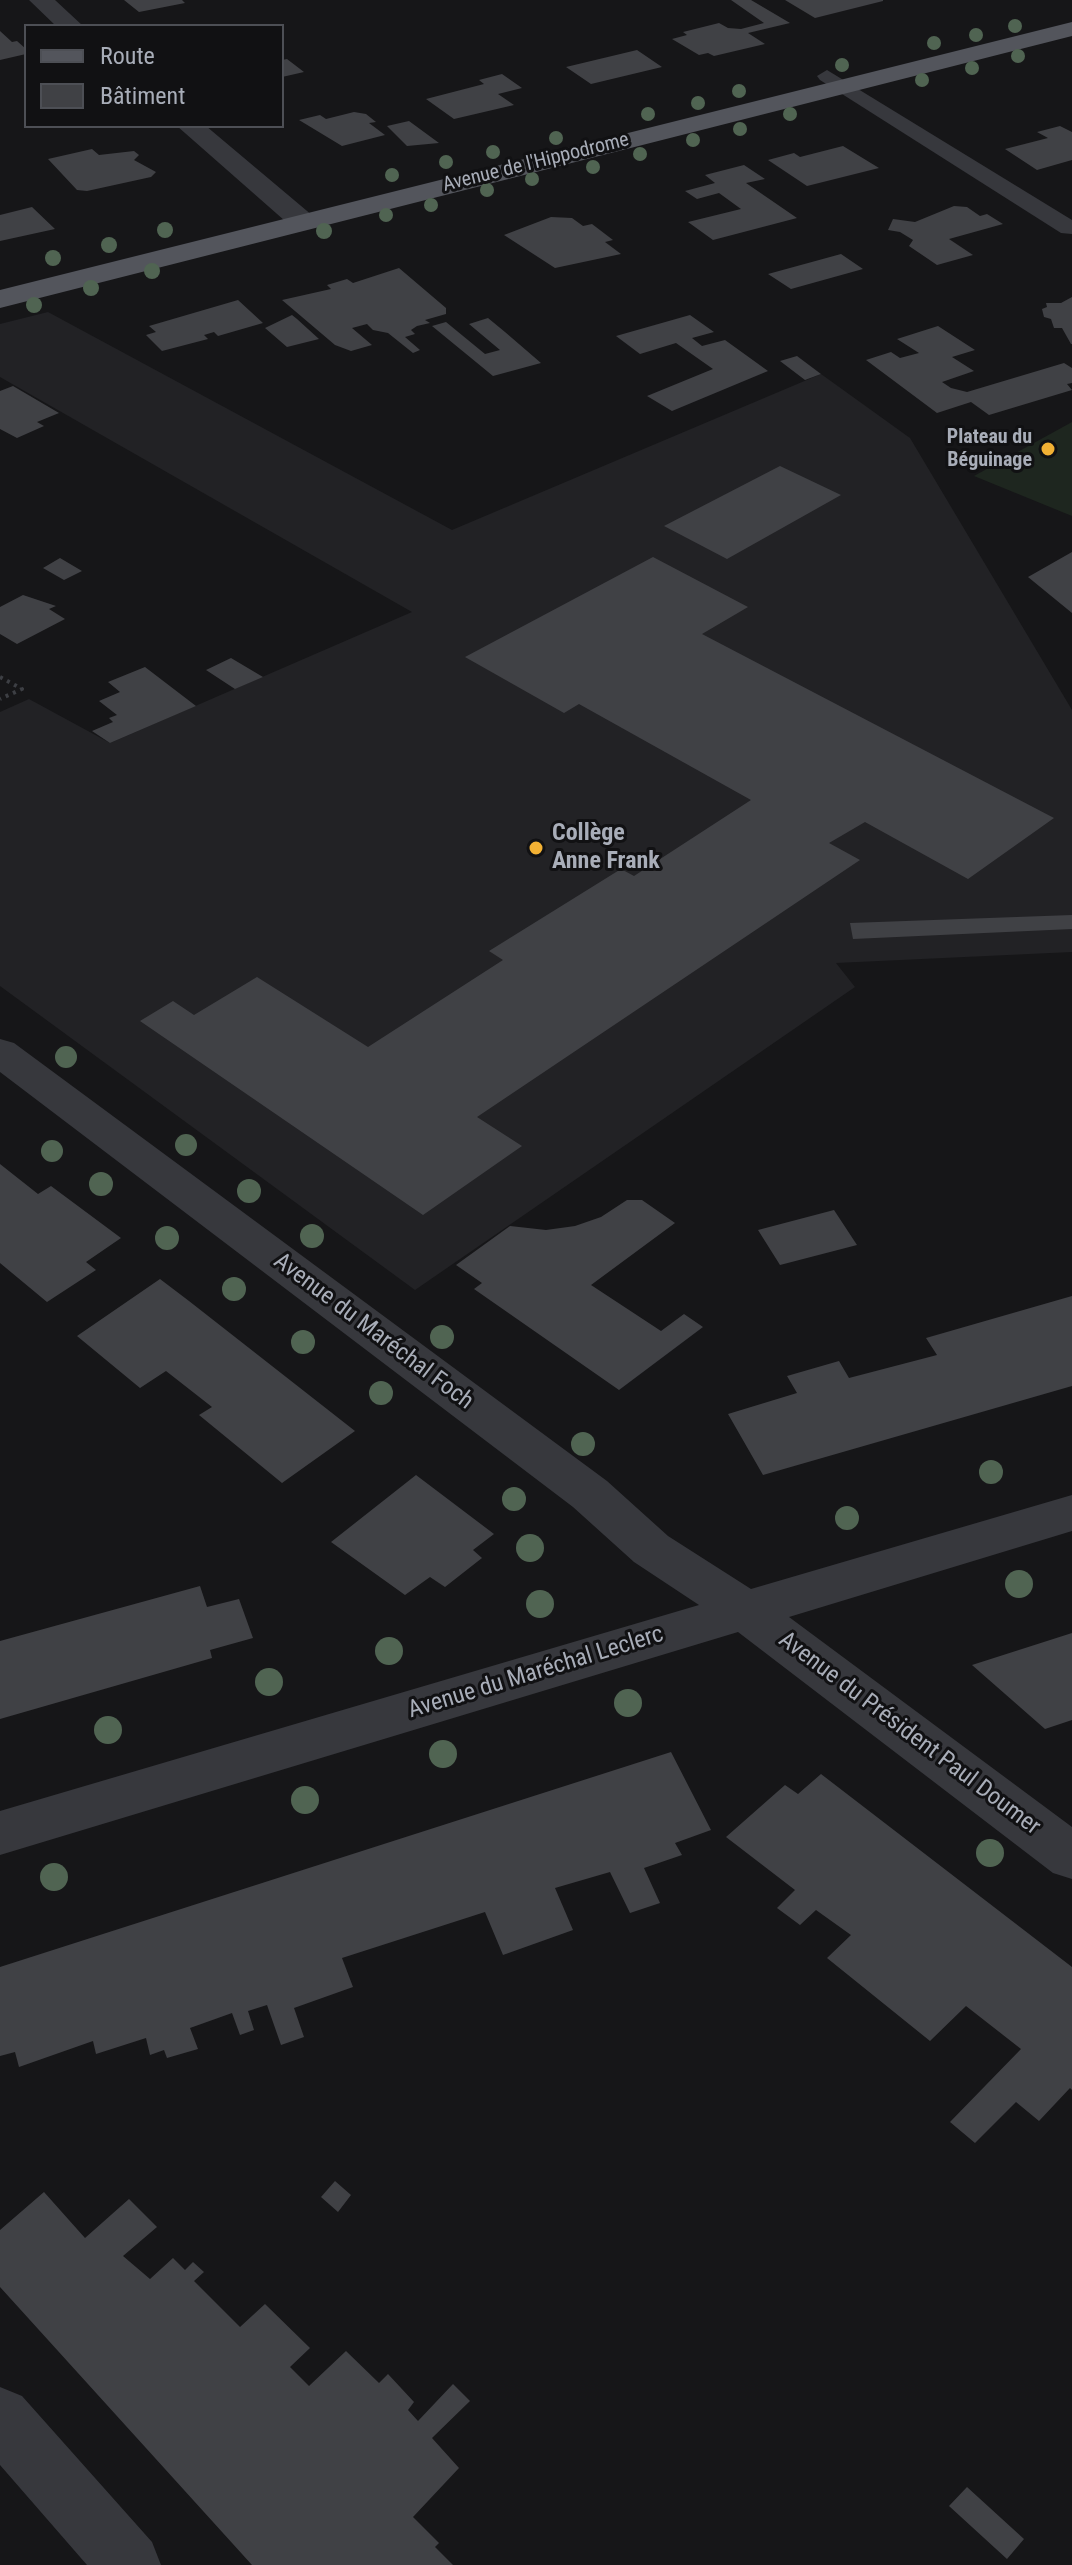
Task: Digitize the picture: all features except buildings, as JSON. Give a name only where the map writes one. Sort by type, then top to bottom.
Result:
[{"type":"main road","name":"Avenue de l'Hippodrome","points":[[0,283],[296,216],[834,81],[1072,15]]},
{"type":"main road","name":"Avenue de l'Hippodrome","points":[[834,81],[1072,29]]},
{"type":"main road","name":"Avenue de l'Hippodrome","points":[[0,299],[296,216]]},
{"type":"street","points":[[41,0],[69,24]]},
{"type":"street","points":[[192,128],[296,216]]},
{"type":"street","name":"Avenue du Maréchal Foch","points":[[0,1052],[590,1494],[651,1549],[746,1611]]},
{"type":"street","name":"Avenue du Maréchal Leclerc","points":[[0,1833],[1072,1513]]},
{"type":"street","name":"Avenue du Président Paul Doumer","points":[[746,1611],[1072,1857]]},
{"type":"street","points":[[0,2418],[129,2565]]},
{"type":"lane","points":[[834,81],[1069,228]]},
{"type":"lane","points":[[1037,208],[1072,199]]},
{"type":"path","points":[[0,677],[22,689],[0,699]]},
{"type":"shaded area","name":"Collège Anne Frank","points":[[48,312],[452,530],[821,374],[910,438],[1072,710],[1072,952],[836,963],[855,987],[415,1290],[0,986],[0,712],[29,699],[110,743],[412,612],[0,377],[0,324]]},
{"type":"shaded area","name":"Plateau du Béguinage","points":[[1072,422],[1072,516],[974,476]]},
{"type":"place","name":"Plateau du Béguinage","points":[[1048,449]]},
{"type":"place","name":"Collège Anne Frank","points":[[536,848]]}]
